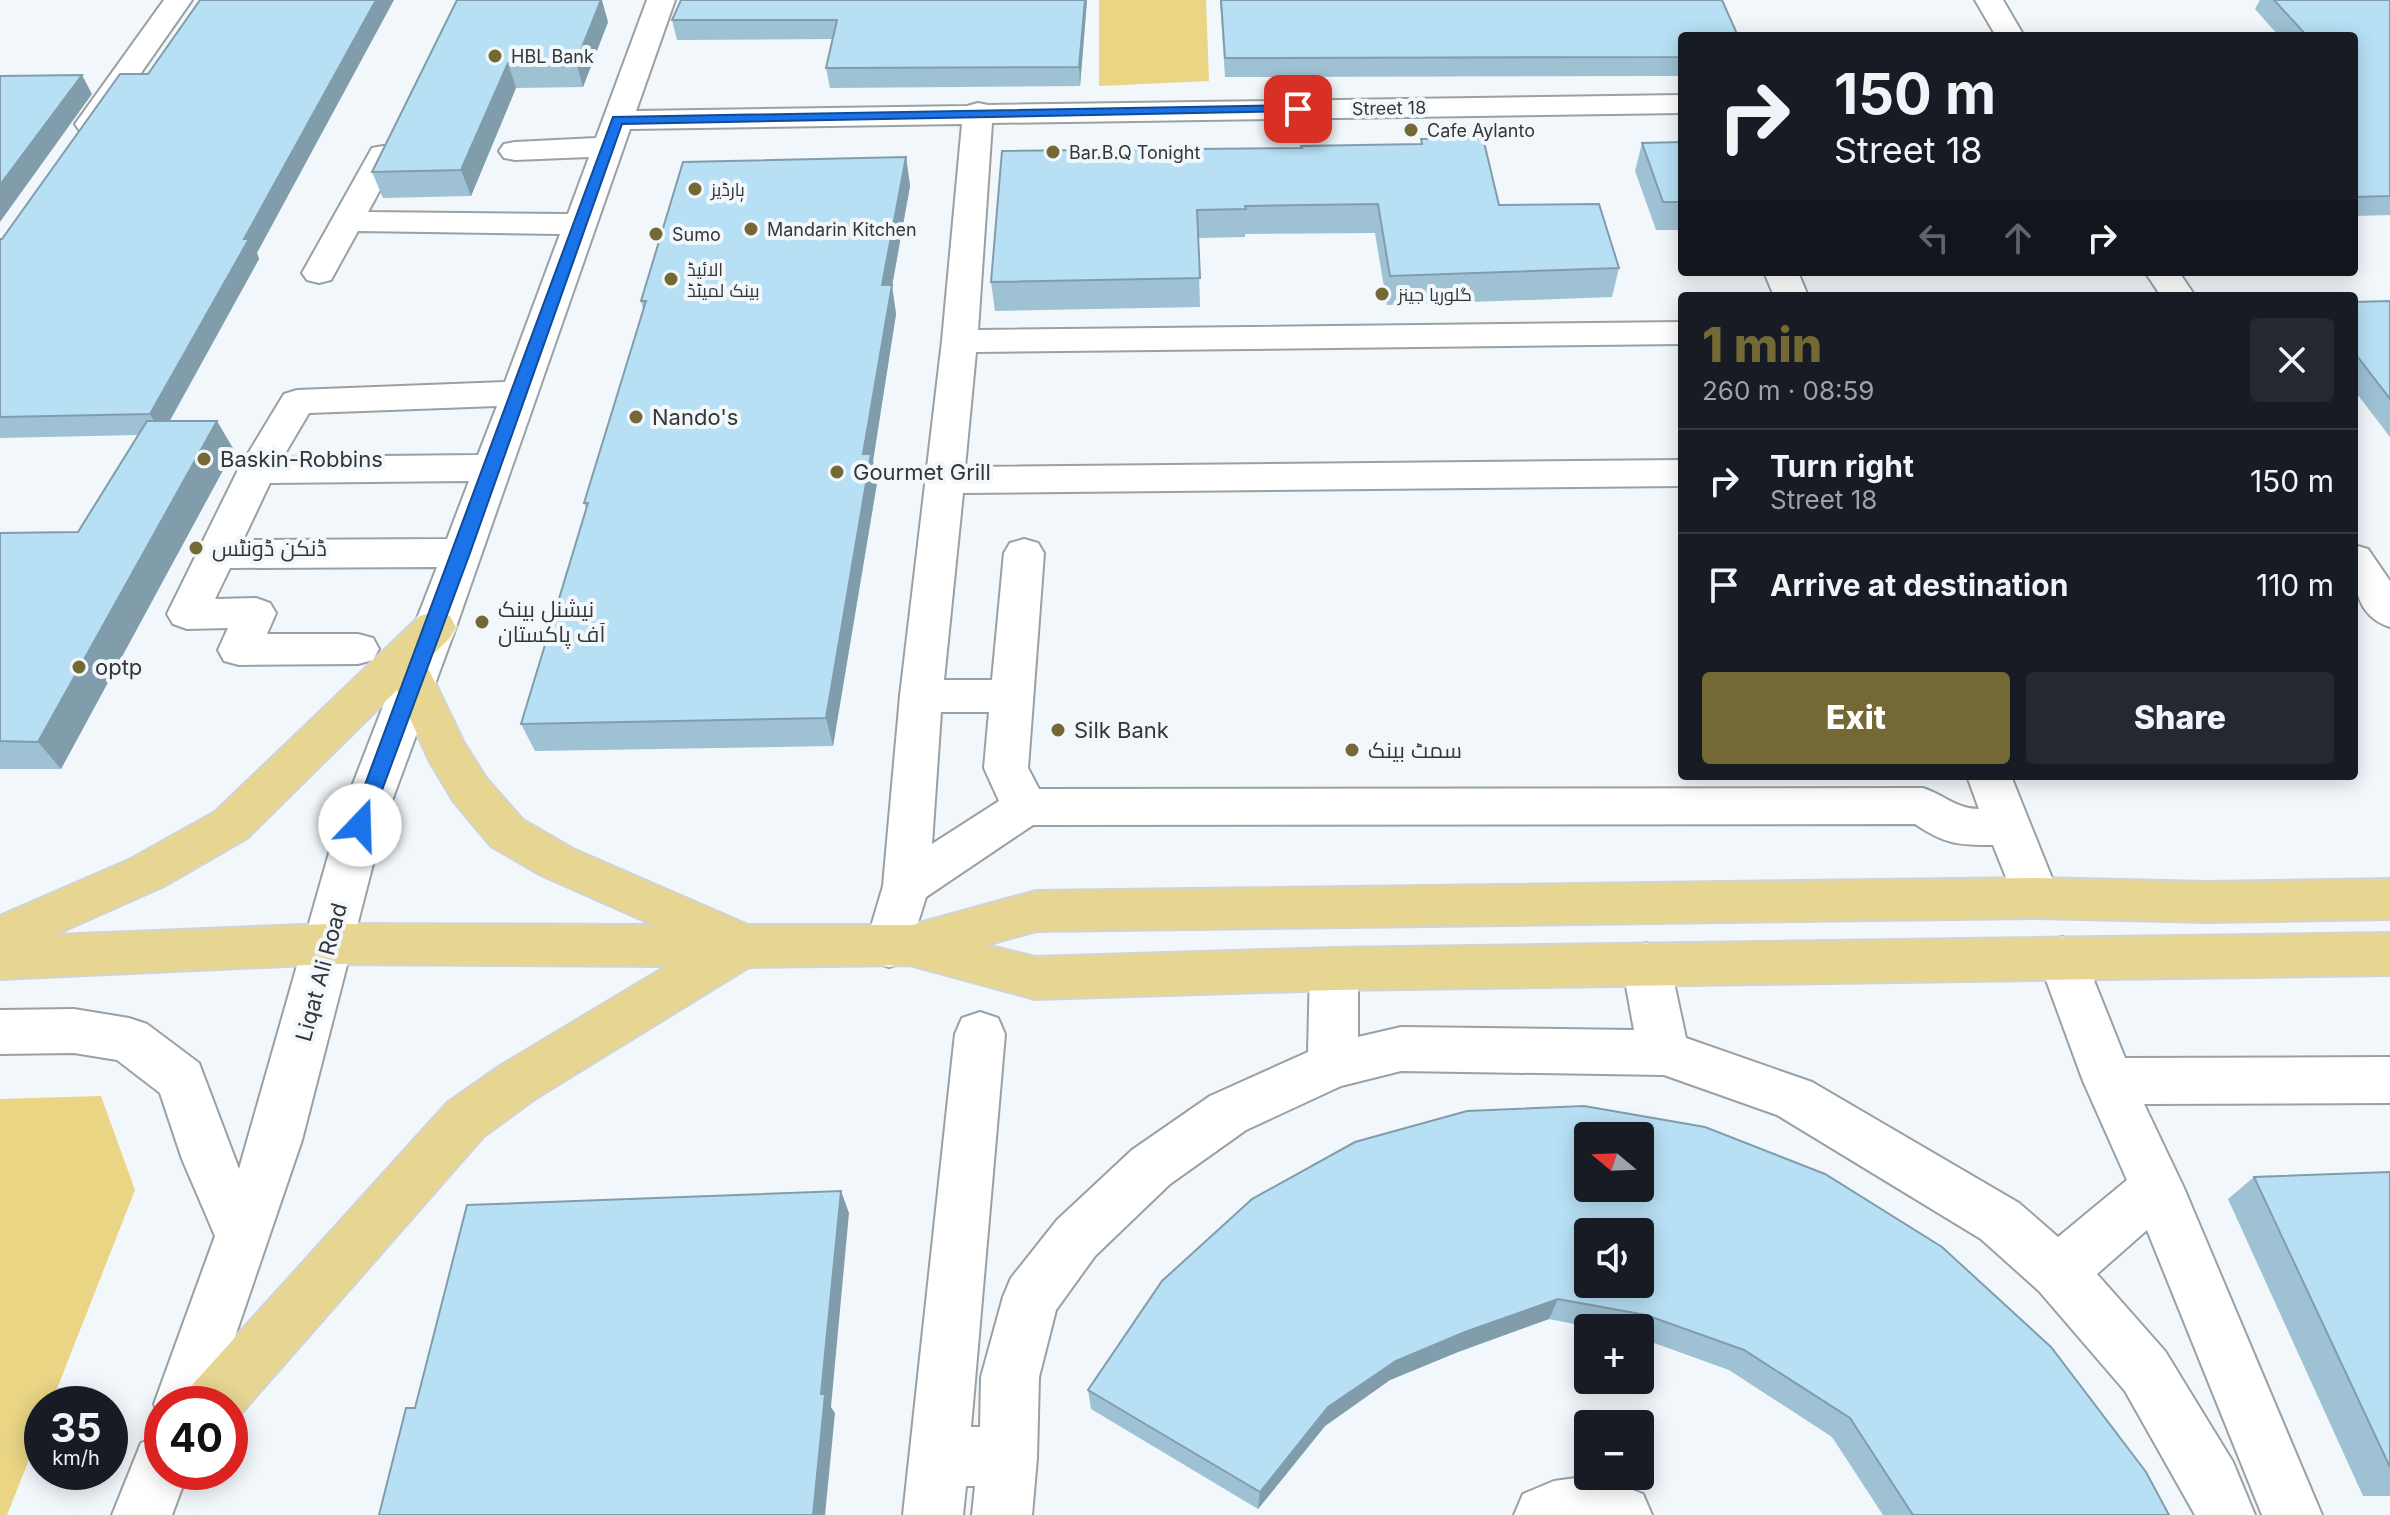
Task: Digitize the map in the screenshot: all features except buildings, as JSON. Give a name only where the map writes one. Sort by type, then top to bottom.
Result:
[{"type":"main road","points":[[0,937],[140,876],[195,849],[231,825],[435,627]]},
{"type":"main road","points":[[414,681],[453,763],[470,790],[507,833],[557,862],[745,944]]},
{"type":"main road","points":[[901,946],[1036,911],[2037,898],[2208,902],[2390,899]]},
{"type":"main road","points":[[0,958],[329,944],[901,946],[1035,978],[1334,969],[2390,954]]},
{"type":"main road","points":[[229,1386],[465,1120],[518,1082],[745,944]]},
{"type":"street","points":[[71,150],[178,0]]},
{"type":"street","name":"Liqat Ali Road","points":[[189,1386],[276,1140],[360,825],[462,553],[661,0]]},
{"type":"street","points":[[1989,0],[2008,32]]},
{"type":"street","name":"Street 18","points":[[515,151],[612,134],[978,112],[1678,104]]},
{"type":"street","points":[[901,946],[921,696],[960,341],[978,112]]},
{"type":"street","points":[[319,273],[383,155]]},
{"type":"street","points":[[347,221],[580,224]]},
{"type":"street","points":[[960,341],[1678,333]]},
{"type":"street","points":[[358,649],[239,650],[256,613],[187,614],[257,470],[297,402],[519,393]]},
{"type":"street","points":[[257,470],[492,468]]},
{"type":"street","points":[[943,480],[1678,473]]},
{"type":"street","points":[[217,554],[462,553]]},
{"type":"street","points":[[1024,553],[1006,768],[1025,807]]},
{"type":"street","points":[[2358,565],[2390,612]]},
{"type":"street","points":[[921,696],[1012,696]]},
{"type":"street","points":[[1991,780],[2037,898]]},
{"type":"street","points":[[906,886],[1025,807],[1923,806],[1955,827],[2010,827]]},
{"type":"street","points":[[2062,958],[2108,1081],[2157,1188],[2292,1515]]},
{"type":"street","points":[[1646,964],[1664,1053]]},
{"type":"street","points":[[1333,1065],[1334,969]]},
{"type":"street","points":[[0,1032],[74,1031],[129,1040],[181,1079],[208,1159],[242,1236]]},
{"type":"street","points":[[933,1515],[980,1034]]},
{"type":"street","points":[[1002,1515],[1008,1458],[1010,1377],[1031,1297],[1076,1238],[1151,1167],[1228,1113],[1333,1065],[1401,1049],[1664,1053],[1794,1098],[2000,1221],[2058,1272],[2145,1371],[2212,1483],[2225,1515]]},
{"type":"street","points":[[2108,1081],[2390,1080]]},
{"type":"street","points":[[2058,1272],[2157,1188]]},
{"type":"street","points":[[938,1455],[1008,1458]]},
{"type":"street","points":[[142,1515],[152,1490]]},
{"type":"street","points":[[1544,1515],[1560,1509],[1596,1506],[1622,1515]]},
{"type":"shaded area","points":[[1099,0],[1206,0],[1209,81],[1099,86]]},
{"type":"shaded area","points":[[101,1096],[135,1190],[58,1386],[24,1386],[24,1472],[7,1515],[0,1515],[0,1099]]},
{"type":"place","name":"HBL Bank","points":[[495,56]]},
{"type":"place","name":"Cafe Aylanto","points":[[1411,130]]},
{"type":"place","name":"Bar.B.Q Tonight","points":[[1053,152]]},
{"type":"place","name":"ہارڈیز","points":[[695,189]]},
{"type":"place","name":"Mandarin Kitchen","points":[[751,229]]},
{"type":"place","name":"Sumo","points":[[656,234]]},
{"type":"place","name":"الائیڈ بینک لمیٹڈ","points":[[671,279]]},
{"type":"place","name":"گلوریا جینز","points":[[1382,294]]},
{"type":"place","name":"Nando's","points":[[636,417]]},
{"type":"place","name":"Baskin-Robbins","points":[[204,459]]},
{"type":"place","name":"Gourmet Grill","points":[[837,472]]},
{"type":"place","name":"ڈنکن ڈونٹس","points":[[196,548]]},
{"type":"place","name":"نیشنل بینک آف پاکستان","points":[[482,622]]},
{"type":"place","name":"optp","points":[[79,667]]},
{"type":"place","name":"Silk Bank","points":[[1058,730]]},
{"type":"place","name":"سمٹ بینک","points":[[1352,750]]},
{"type":"route","points":[[360,825],[462,553],[617,120],[1298,109]]}]
